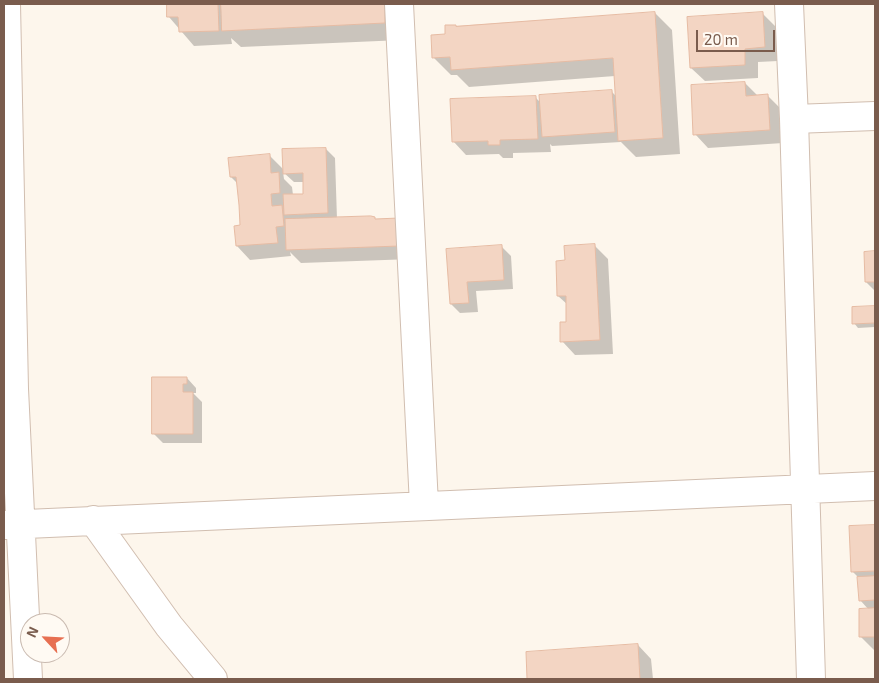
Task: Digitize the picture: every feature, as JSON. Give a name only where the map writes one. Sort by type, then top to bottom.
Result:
[{"type":"street","points":[[6,4],[12,524],[28,679]]},
{"type":"street","points":[[399,4],[424,505]]},
{"type":"street","points":[[789,4],[811,679]]},
{"type":"street","points":[[794,119],[875,116]]},
{"type":"street","points":[[12,524],[875,486]]},
{"type":"street","points":[[93,520],[169,626],[213,679]]},
{"type":"building","points":[[167,4],[218,4],[219,31],[179,32],[178,17],[167,17]]},
{"type":"building","points":[[221,4],[385,4],[385,23],[222,31]]},
{"type":"building","points":[[655,12],[663,138],[618,141],[613,58],[451,70],[450,57],[432,58],[431,35],[445,34],[445,25],[456,26]]},
{"type":"building","points":[[763,12],[765,47],[745,49],[745,65],[690,68],[687,17]]},
{"type":"building","points":[[745,82],[746,96],[768,94],[770,130],[693,135],[691,85]]},
{"type":"building","points":[[612,90],[615,132],[542,137],[539,95]]},
{"type":"building","points":[[536,96],[538,139],[500,140],[500,145],[488,145],[488,141],[452,142],[450,99]]},
{"type":"building","points":[[326,148],[328,213],[284,215],[283,194],[303,194],[303,173],[283,174],[282,149]]},
{"type":"building","points":[[270,154],[271,173],[279,172],[280,193],[271,194],[272,206],[282,205],[284,226],[276,227],[278,243],[236,246],[234,226],[240,225],[239,205],[236,177],[230,177],[228,158]]},
{"type":"building","points":[[375,217],[375,219],[399,218],[400,246],[286,250],[285,219]]},
{"type":"building","points":[[595,244],[600,340],[560,342],[560,322],[566,322],[566,296],[557,296],[556,261],[565,260],[564,246]]},
{"type":"building","points":[[502,245],[504,280],[467,282],[469,303],[450,304],[446,249]]},
{"type":"building","points":[[875,251],[875,282],[865,282],[864,252]]},
{"type":"building","points":[[875,306],[875,323],[852,324],[852,307]]},
{"type":"building","points":[[152,377],[187,377],[187,384],[183,384],[183,392],[193,392],[193,434],[152,434]]},
{"type":"building","points":[[875,525],[875,571],[851,572],[849,526]]},
{"type":"building","points":[[875,576],[875,600],[859,601],[857,577]]},
{"type":"building","points":[[875,608],[875,637],[859,637],[859,609]]},
{"type":"building","points":[[638,644],[640,679],[527,679],[526,652]]}]
